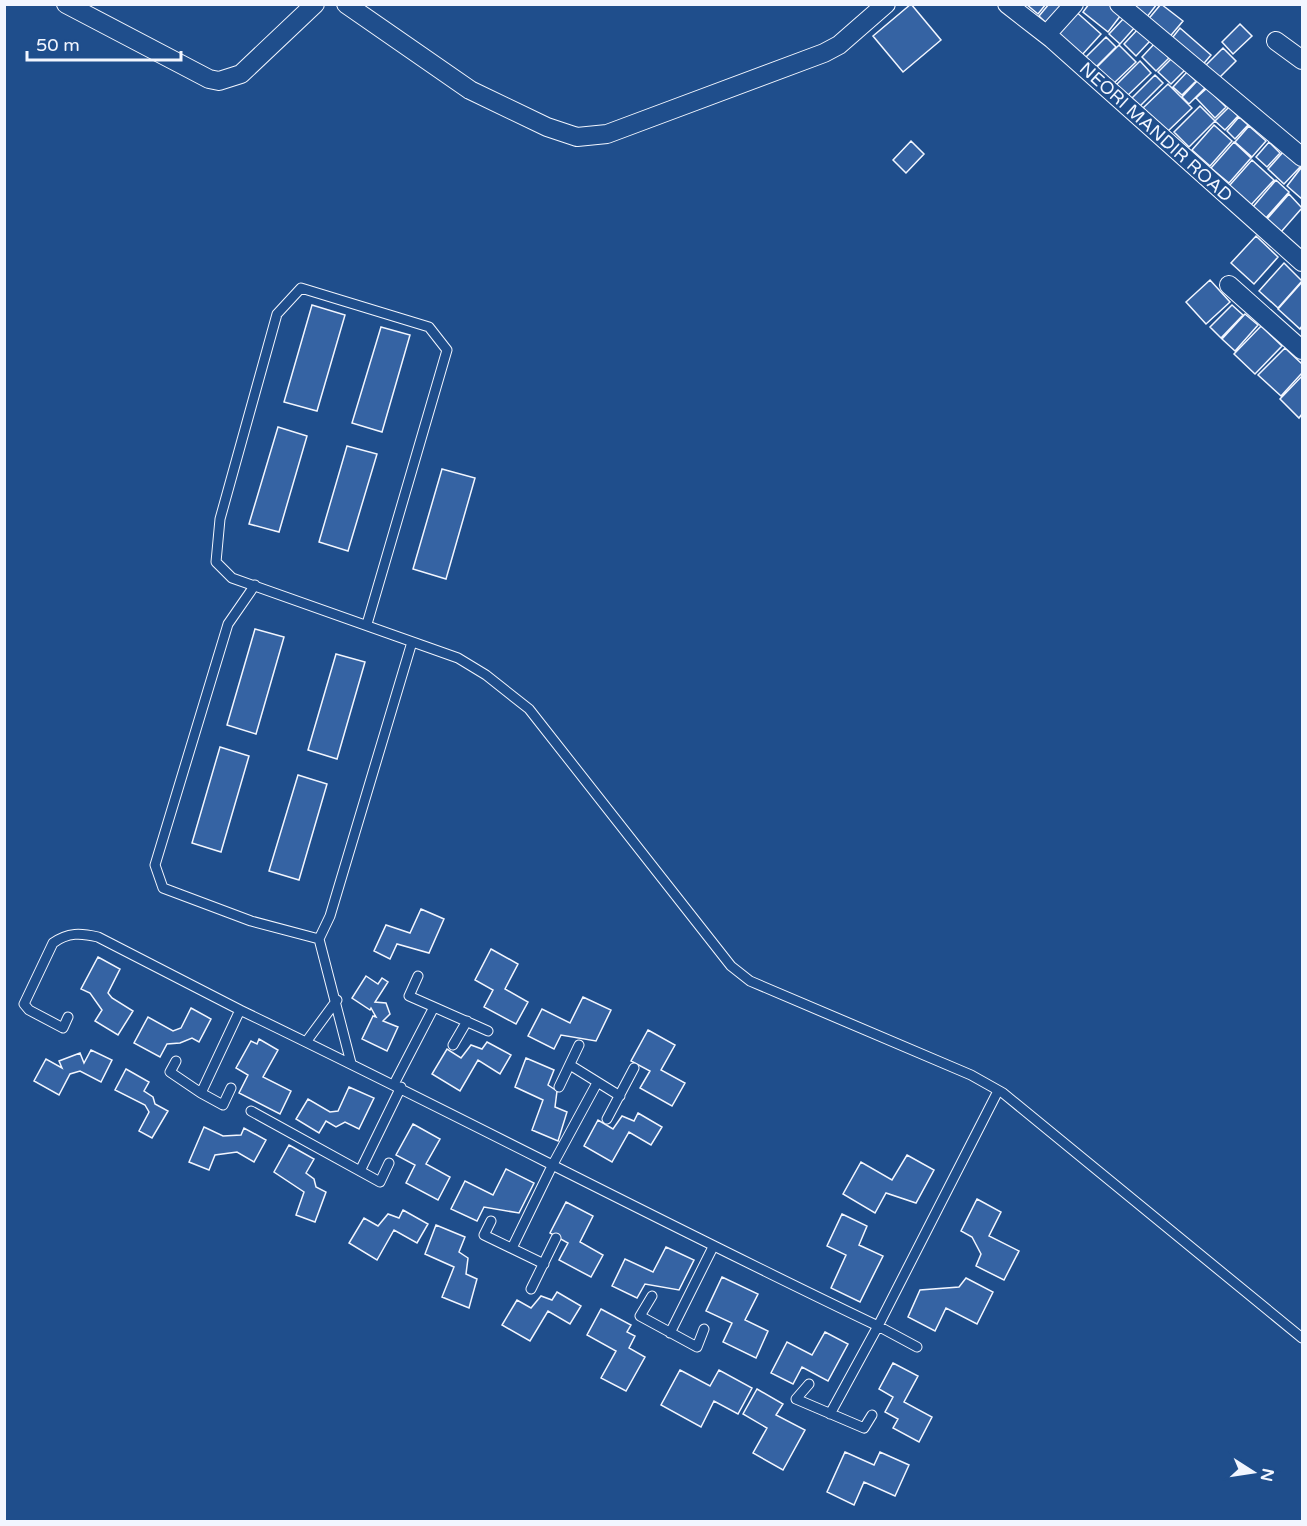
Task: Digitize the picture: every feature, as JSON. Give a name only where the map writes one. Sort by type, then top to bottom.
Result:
[{"type":"street","points":[[66,4],[209,79],[219,81],[241,74],[315,4]]},
{"type":"street","points":[[346,4],[470,90],[547,127],[586,138],[607,134],[824,53],[839,45],[886,4]]},
{"type":"street","name":"NEORI MANDIR ROAD","points":[[1007,4],[1047,34],[1302,262]]},
{"type":"street","points":[[1047,34],[1074,4]]},
{"type":"street","points":[[1119,4],[1302,157]]},
{"type":"street","points":[[1276,41],[1302,60]]},
{"type":"street","points":[[1229,285],[1302,350]]},
{"type":"lane","points":[[367,624],[447,350],[429,327],[301,288],[277,314],[220,519],[216,562],[231,578],[367,624],[458,658],[486,675],[529,709],[731,966],[750,981],[971,1075],[998,1091],[1302,1338]]},
{"type":"lane","points":[[255,585],[228,624],[155,865],[163,888],[251,921],[319,939]]},
{"type":"lane","points":[[351,1064],[337,1000],[319,939],[330,916],[412,642]]},
{"type":"lane","points":[[68,1017],[63,1028],[29,1010],[24,1004],[53,943],[60,937],[79,932],[98,936],[240,1010],[397,1085],[552,1166],[917,1347]]},
{"type":"lane","points":[[418,976],[410,996],[488,1031]]},
{"type":"lane","points":[[306,1042],[337,1000]]},
{"type":"lane","points":[[360,1171],[434,1007]]},
{"type":"lane","points":[[201,1093],[240,1010]]},
{"type":"lane","points":[[453,1046],[466,1021]]},
{"type":"lane","points":[[559,1088],[579,1045]]},
{"type":"lane","points":[[176,1061],[170,1072],[223,1105],[231,1088]]},
{"type":"lane","points":[[570,1065],[620,1096]]},
{"type":"lane","points":[[607,1119],[634,1068]]},
{"type":"lane","points":[[512,1248],[552,1166],[597,1083]]},
{"type":"lane","points":[[830,1414],[878,1326],[998,1091]]},
{"type":"lane","points":[[251,1111],[381,1182],[389,1163]]},
{"type":"lane","points":[[491,1221],[484,1235],[544,1264]]},
{"type":"lane","points":[[531,1289],[556,1238]]},
{"type":"lane","points":[[670,1333],[713,1247]]},
{"type":"lane","points":[[652,1296],[639,1316],[697,1347],[704,1329]]},
{"type":"lane","points":[[809,1384],[796,1399],[864,1428],[872,1416]]},
{"type":"building","points":[[911,4],[941,40],[903,72],[873,36]]},
{"type":"building","points":[[1026,4],[1046,4],[1038,14]]},
{"type":"building","points":[[1049,4],[1066,4],[1050,27],[1039,16]]},
{"type":"building","points":[[1089,4],[1108,4],[1121,15],[1108,32],[1083,12]]},
{"type":"building","points":[[1121,4],[1157,4],[1143,22]]},
{"type":"building","points":[[1161,4],[1183,21],[1167,40],[1146,22]]},
{"type":"building","points":[[1073,9],[1101,34],[1081,56],[1053,30]]},
{"type":"building","points":[[1125,17],[1136,26],[1120,44],[1109,34]]},
{"type":"building","points":[[1240,24],[1252,36],[1233,54],[1222,42]]},
{"type":"building","points":[[1180,28],[1211,55],[1200,68],[1169,42]]},
{"type":"building","points":[[1138,29],[1150,41],[1136,56],[1124,44]]},
{"type":"building","points":[[1106,37],[1116,47],[1095,68],[1085,58]]},
{"type":"building","points":[[1155,43],[1169,58],[1156,71],[1142,57]]},
{"type":"building","points":[[1119,45],[1136,62],[1111,86],[1095,69]]},
{"type":"building","points":[[1223,48],[1236,61],[1217,80],[1204,67]]},
{"type":"building","points":[[1174,56],[1186,69],[1171,84],[1158,72]]},
{"type":"building","points":[[1140,61],[1151,73],[1126,97],[1115,86]]},
{"type":"building","points":[[1187,72],[1196,81],[1182,95],[1173,87]]},
{"type":"building","points":[[1155,75],[1163,83],[1138,108],[1130,100]]},
{"type":"building","points":[[1198,80],[1205,88],[1189,104],[1182,97]]},
{"type":"building","points":[[1168,84],[1192,108],[1167,132],[1143,108]]},
{"type":"building","points":[[1207,88],[1226,107],[1215,118],[1196,98]]},
{"type":"building","points":[[1200,106],[1215,121],[1189,147],[1174,132]]},
{"type":"building","points":[[1229,107],[1238,116],[1225,130],[1215,121]]},
{"type":"building","points":[[1239,117],[1248,125],[1235,139],[1227,131]]},
{"type":"building","points":[[1214,125],[1232,141],[1210,166],[1192,150]]},
{"type":"building","points":[[1249,126],[1266,141],[1252,157],[1235,142]]},
{"type":"building","points":[[911,141],[924,154],[906,173],[893,160]]},
{"type":"building","points":[[1234,142],[1251,158],[1229,183],[1211,168]]},
{"type":"building","points":[[1269,142],[1280,153],[1267,167],[1256,157]]},
{"type":"building","points":[[1284,151],[1301,166],[1284,184],[1268,169]]},
{"type":"building","points":[[1252,160],[1274,180],[1250,206],[1229,186]]},
{"type":"building","points":[[1301,168],[1302,170],[1302,199],[1287,186]]},
{"type":"building","points":[[1276,180],[1289,192],[1265,219],[1252,208]]},
{"type":"building","points":[[1289,194],[1302,208],[1281,232],[1267,219]]},
{"type":"building","points":[[1256,236],[1278,257],[1254,284],[1231,263]]},
{"type":"building","points":[[1284,263],[1302,281],[1278,308],[1259,291]]},
{"type":"building","points":[[1210,280],[1230,302],[1206,324],[1186,302]]},
{"type":"building","points":[[1302,282],[1302,326],[1300,329],[1278,309]]},
{"type":"building","points":[[312,305],[345,315],[317,411],[284,402]]},
{"type":"building","points":[[1232,305],[1243,315],[1221,338],[1210,327]]},
{"type":"building","points":[[1245,314],[1258,325],[1235,351],[1222,339]]},
{"type":"building","points":[[1261,326],[1282,346],[1255,374],[1234,354]]},
{"type":"building","points":[[381,327],[410,335],[382,432],[352,423]]},
{"type":"building","points":[[1285,348],[1302,364],[1302,373],[1281,396],[1258,375]]},
{"type":"building","points":[[1302,376],[1302,414],[1299,418],[1280,399]]},
{"type":"building","points":[[278,427],[307,436],[279,532],[249,524]]},
{"type":"building","points":[[347,446],[377,454],[348,551],[319,542]]},
{"type":"building","points":[[442,469],[475,478],[446,579],[413,569]]},
{"type":"building","points":[[255,629],[284,637],[256,734],[227,725]]},
{"type":"building","points":[[336,654],[365,662],[337,759],[308,750]]},
{"type":"building","points":[[220,747],[249,756],[221,852],[192,843]]},
{"type":"building","points":[[298,775],[327,784],[299,880],[269,871]]},
{"type":"building","points":[[421,909],[444,919],[429,953],[397,944],[390,959],[374,951],[386,925],[410,933]]},
{"type":"building","points":[[491,949],[518,964],[505,989],[528,1002],[516,1024],[484,1007],[493,990],[475,980]]},
{"type":"building","points":[[98,957],[120,969],[108,993],[133,1011],[118,1035],[95,1021],[102,1010],[90,993],[81,989]]},
{"type":"building","points":[[366,976],[378,984],[382,978],[388,982],[375,1002],[386,1003],[390,1014],[383,1021],[398,1027],[387,1051],[362,1039],[373,1016],[376,1017],[371,1008],[370,1010],[352,998]]},
{"type":"building","points":[[583,997],[611,1010],[596,1041],[561,1035],[554,1049],[528,1036],[542,1009],[570,1023]]},
{"type":"building","points":[[191,1008],[211,1019],[199,1042],[192,1038],[180,1043],[167,1044],[160,1057],[134,1043],[148,1017],[173,1031],[181,1028]]},
{"type":"building","points":[[648,1030],[675,1045],[661,1070],[685,1083],[672,1106],[640,1088],[650,1071],[631,1061]]},
{"type":"building","points":[[259,1039],[278,1050],[263,1077],[291,1091],[280,1114],[239,1093],[248,1075],[236,1068],[251,1041],[257,1044]]},
{"type":"building","points":[[487,1042],[511,1055],[500,1074],[478,1060],[460,1091],[432,1074],[447,1049],[461,1058],[471,1045],[482,1049]]},
{"type":"building","points":[[91,1050],[112,1060],[101,1082],[80,1071],[70,1074],[59,1095],[34,1081],[46,1059],[62,1068],[59,1061],[80,1053],[84,1063]]},
{"type":"building","points":[[526,1058],[554,1070],[548,1085],[557,1091],[555,1107],[567,1112],[558,1141],[532,1130],[543,1100],[515,1087]]},
{"type":"building","points":[[126,1069],[149,1082],[144,1091],[153,1097],[155,1104],[168,1111],[152,1138],[139,1131],[149,1112],[145,1105],[115,1090]]},
{"type":"building","points":[[349,1087],[374,1098],[359,1129],[345,1122],[336,1127],[326,1121],[319,1133],[296,1119],[308,1099],[330,1112],[338,1111]]},
{"type":"building","points":[[638,1113],[662,1127],[651,1145],[629,1132],[612,1162],[584,1146],[598,1120],[613,1129],[622,1116],[634,1121]]},
{"type":"building","points":[[413,1124],[440,1139],[426,1164],[450,1177],[438,1200],[406,1183],[415,1165],[396,1155]]},
{"type":"building","points":[[204,1127],[223,1136],[241,1135],[244,1128],[266,1140],[254,1162],[237,1152],[215,1155],[209,1170],[189,1162]]},
{"type":"building","points":[[289,1145],[314,1159],[306,1173],[314,1179],[316,1187],[326,1192],[315,1222],[296,1215],[304,1192],[274,1172]]},
{"type":"building","points":[[907,1155],[934,1170],[916,1203],[886,1193],[875,1213],[843,1194],[861,1162],[892,1180]]},
{"type":"building","points":[[506,1169],[534,1183],[519,1213],[484,1207],[477,1221],[451,1209],[465,1181],[493,1195]]},
{"type":"building","points":[[977,1199],[1001,1212],[989,1236],[1019,1251],[1004,1280],[976,1266],[981,1254],[972,1237],[961,1231]]},
{"type":"building","points":[[566,1202],[593,1216],[580,1242],[603,1255],[591,1277],[559,1260],[568,1243],[550,1233]]},
{"type":"building","points":[[403,1210],[428,1224],[417,1243],[394,1230],[377,1260],[349,1243],[364,1218],[378,1226],[388,1214],[399,1218]]},
{"type":"building","points":[[842,1214],[867,1226],[859,1245],[883,1256],[860,1302],[831,1288],[846,1255],[827,1246]]},
{"type":"building","points":[[436,1225],[465,1237],[459,1252],[468,1258],[466,1274],[477,1279],[469,1308],[442,1297],[454,1267],[425,1254]]},
{"type":"building","points":[[666,1247],[694,1260],[679,1290],[645,1284],[637,1298],[612,1286],[625,1259],[653,1272]]},
{"type":"building","points":[[722,1277],[758,1294],[745,1320],[768,1331],[756,1358],[723,1342],[732,1323],[706,1311]]},
{"type":"building","points":[[966,1278],[993,1292],[977,1324],[946,1308],[935,1331],[908,1317],[920,1290],[959,1287]]},
{"type":"building","points":[[557,1292],[581,1306],[570,1324],[548,1311],[530,1341],[502,1325],[517,1300],[531,1308],[541,1296],[552,1300]]},
{"type":"building","points":[[601,1309],[631,1325],[627,1332],[635,1336],[629,1348],[645,1357],[626,1391],[601,1378],[616,1351],[587,1335]]},
{"type":"building","points":[[825,1332],[848,1344],[828,1381],[802,1367],[793,1384],[771,1373],[787,1342],[812,1355]]},
{"type":"building","points":[[893,1363],[918,1376],[904,1402],[932,1417],[919,1442],[893,1428],[898,1419],[885,1412],[893,1397],[879,1389]]},
{"type":"building","points":[[680,1370],[710,1386],[719,1370],[752,1388],[738,1414],[714,1401],[701,1427],[661,1405]]},
{"type":"building","points":[[757,1389],[783,1404],[776,1415],[805,1430],[783,1470],[753,1453],[767,1428],[743,1414]]},
{"type":"building","points":[[845,1452],[874,1465],[880,1452],[909,1465],[895,1496],[864,1482],[854,1505],[827,1492]]}]
